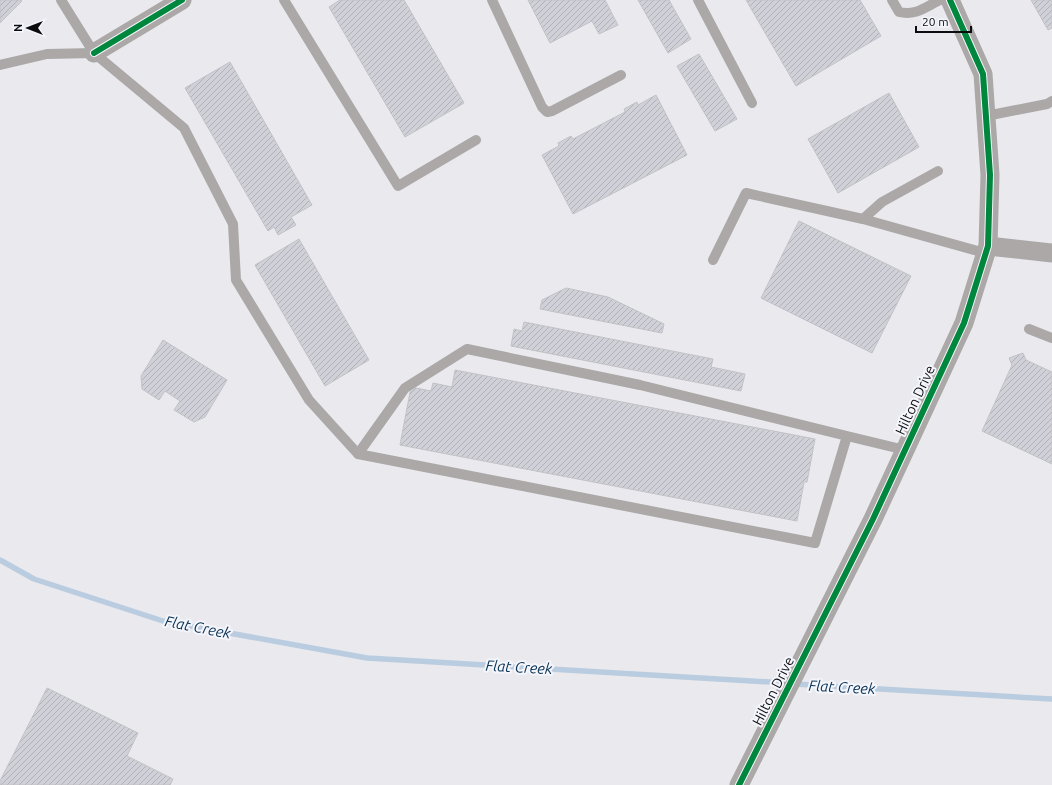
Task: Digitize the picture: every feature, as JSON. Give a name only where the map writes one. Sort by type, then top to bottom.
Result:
[{"type":"street","points":[[94,53],[182,0]]},
{"type":"street","name":"Hilton Drive","points":[[739,785],[873,519],[964,323],[986,250],[990,175],[982,74],[950,0]]},
{"type":"street","points":[[986,250],[1052,253]]},
{"type":"lane","points":[[61,0],[94,53],[184,128],[233,224],[236,280],[309,400],[358,454],[814,543],[847,436]]},
{"type":"lane","points":[[284,0],[398,186],[476,140]]},
{"type":"lane","points":[[492,0],[542,108],[546,112],[552,111],[621,75]]},
{"type":"lane","points":[[698,0],[752,103]]},
{"type":"lane","points":[[892,0],[899,12],[914,13],[940,0]]},
{"type":"lane","points":[[0,65],[47,54],[94,53]]},
{"type":"lane","points":[[986,116],[1047,104],[1052,101]]},
{"type":"lane","points":[[863,219],[882,202],[938,171]]},
{"type":"lane","points":[[713,260],[746,193],[863,219],[986,250]]},
{"type":"lane","points":[[1029,329],[1052,338]]},
{"type":"lane","points":[[358,454],[405,388],[467,349],[640,385],[905,450]]},
{"type":"building","points":[[0,0],[22,1],[0,23]]},
{"type":"building","points":[[340,0],[404,0],[464,103],[405,137],[329,7]]},
{"type":"building","points":[[528,0],[605,0],[618,25],[599,34],[592,21],[550,43]]},
{"type":"building","points":[[638,0],[669,0],[691,39],[668,53]]},
{"type":"building","points":[[746,0],[860,0],[881,36],[796,86]]},
{"type":"building","points":[[1031,0],[1052,0],[1052,28],[1048,30]]},
{"type":"building","points":[[699,54],[737,119],[715,131],[677,66]]},
{"type":"building","points":[[230,62],[312,205],[291,217],[296,225],[278,235],[274,227],[268,231],[185,88]]},
{"type":"building","points":[[889,93],[919,147],[838,193],[808,139]]},
{"type":"building","points":[[656,95],[687,155],[573,214],[542,155],[559,146],[558,143],[571,136],[573,139],[625,112],[624,109],[637,102],[638,105]]},
{"type":"building","points":[[799,221],[911,276],[872,353],[761,298]]},
{"type":"building","points":[[299,239],[369,360],[325,386],[255,265]]},
{"type":"building","points":[[566,288],[608,297],[664,324],[662,333],[540,309],[542,300]]},
{"type":"building","points":[[524,322],[713,359],[711,367],[745,374],[741,391],[511,346],[514,329],[522,331]]},
{"type":"building","points":[[163,340],[227,380],[205,417],[194,422],[174,410],[180,401],[165,391],[159,400],[142,389],[141,376]]},
{"type":"building","points":[[1023,353],[1026,360],[1052,372],[1052,464],[982,431],[1012,365],[1009,358]]},
{"type":"building","points":[[455,370],[815,439],[807,482],[804,482],[797,521],[400,445],[411,387],[431,391],[433,383],[452,387]]},
{"type":"building","points":[[47,688],[138,733],[127,756],[173,779],[170,785],[0,785],[0,781]]},
{"type":"waterway","name":"Flat Creek","points":[[0,560],[34,579],[163,621],[367,658],[786,683]]},
{"type":"waterway","name":"Flat Creek","points":[[794,684],[1052,699]]},
{"type":"cycle path","points":[[94,53],[182,0]]},
{"type":"cycle path","points":[[739,785],[873,519],[964,323],[988,246],[990,175],[983,74],[950,0]]}]
